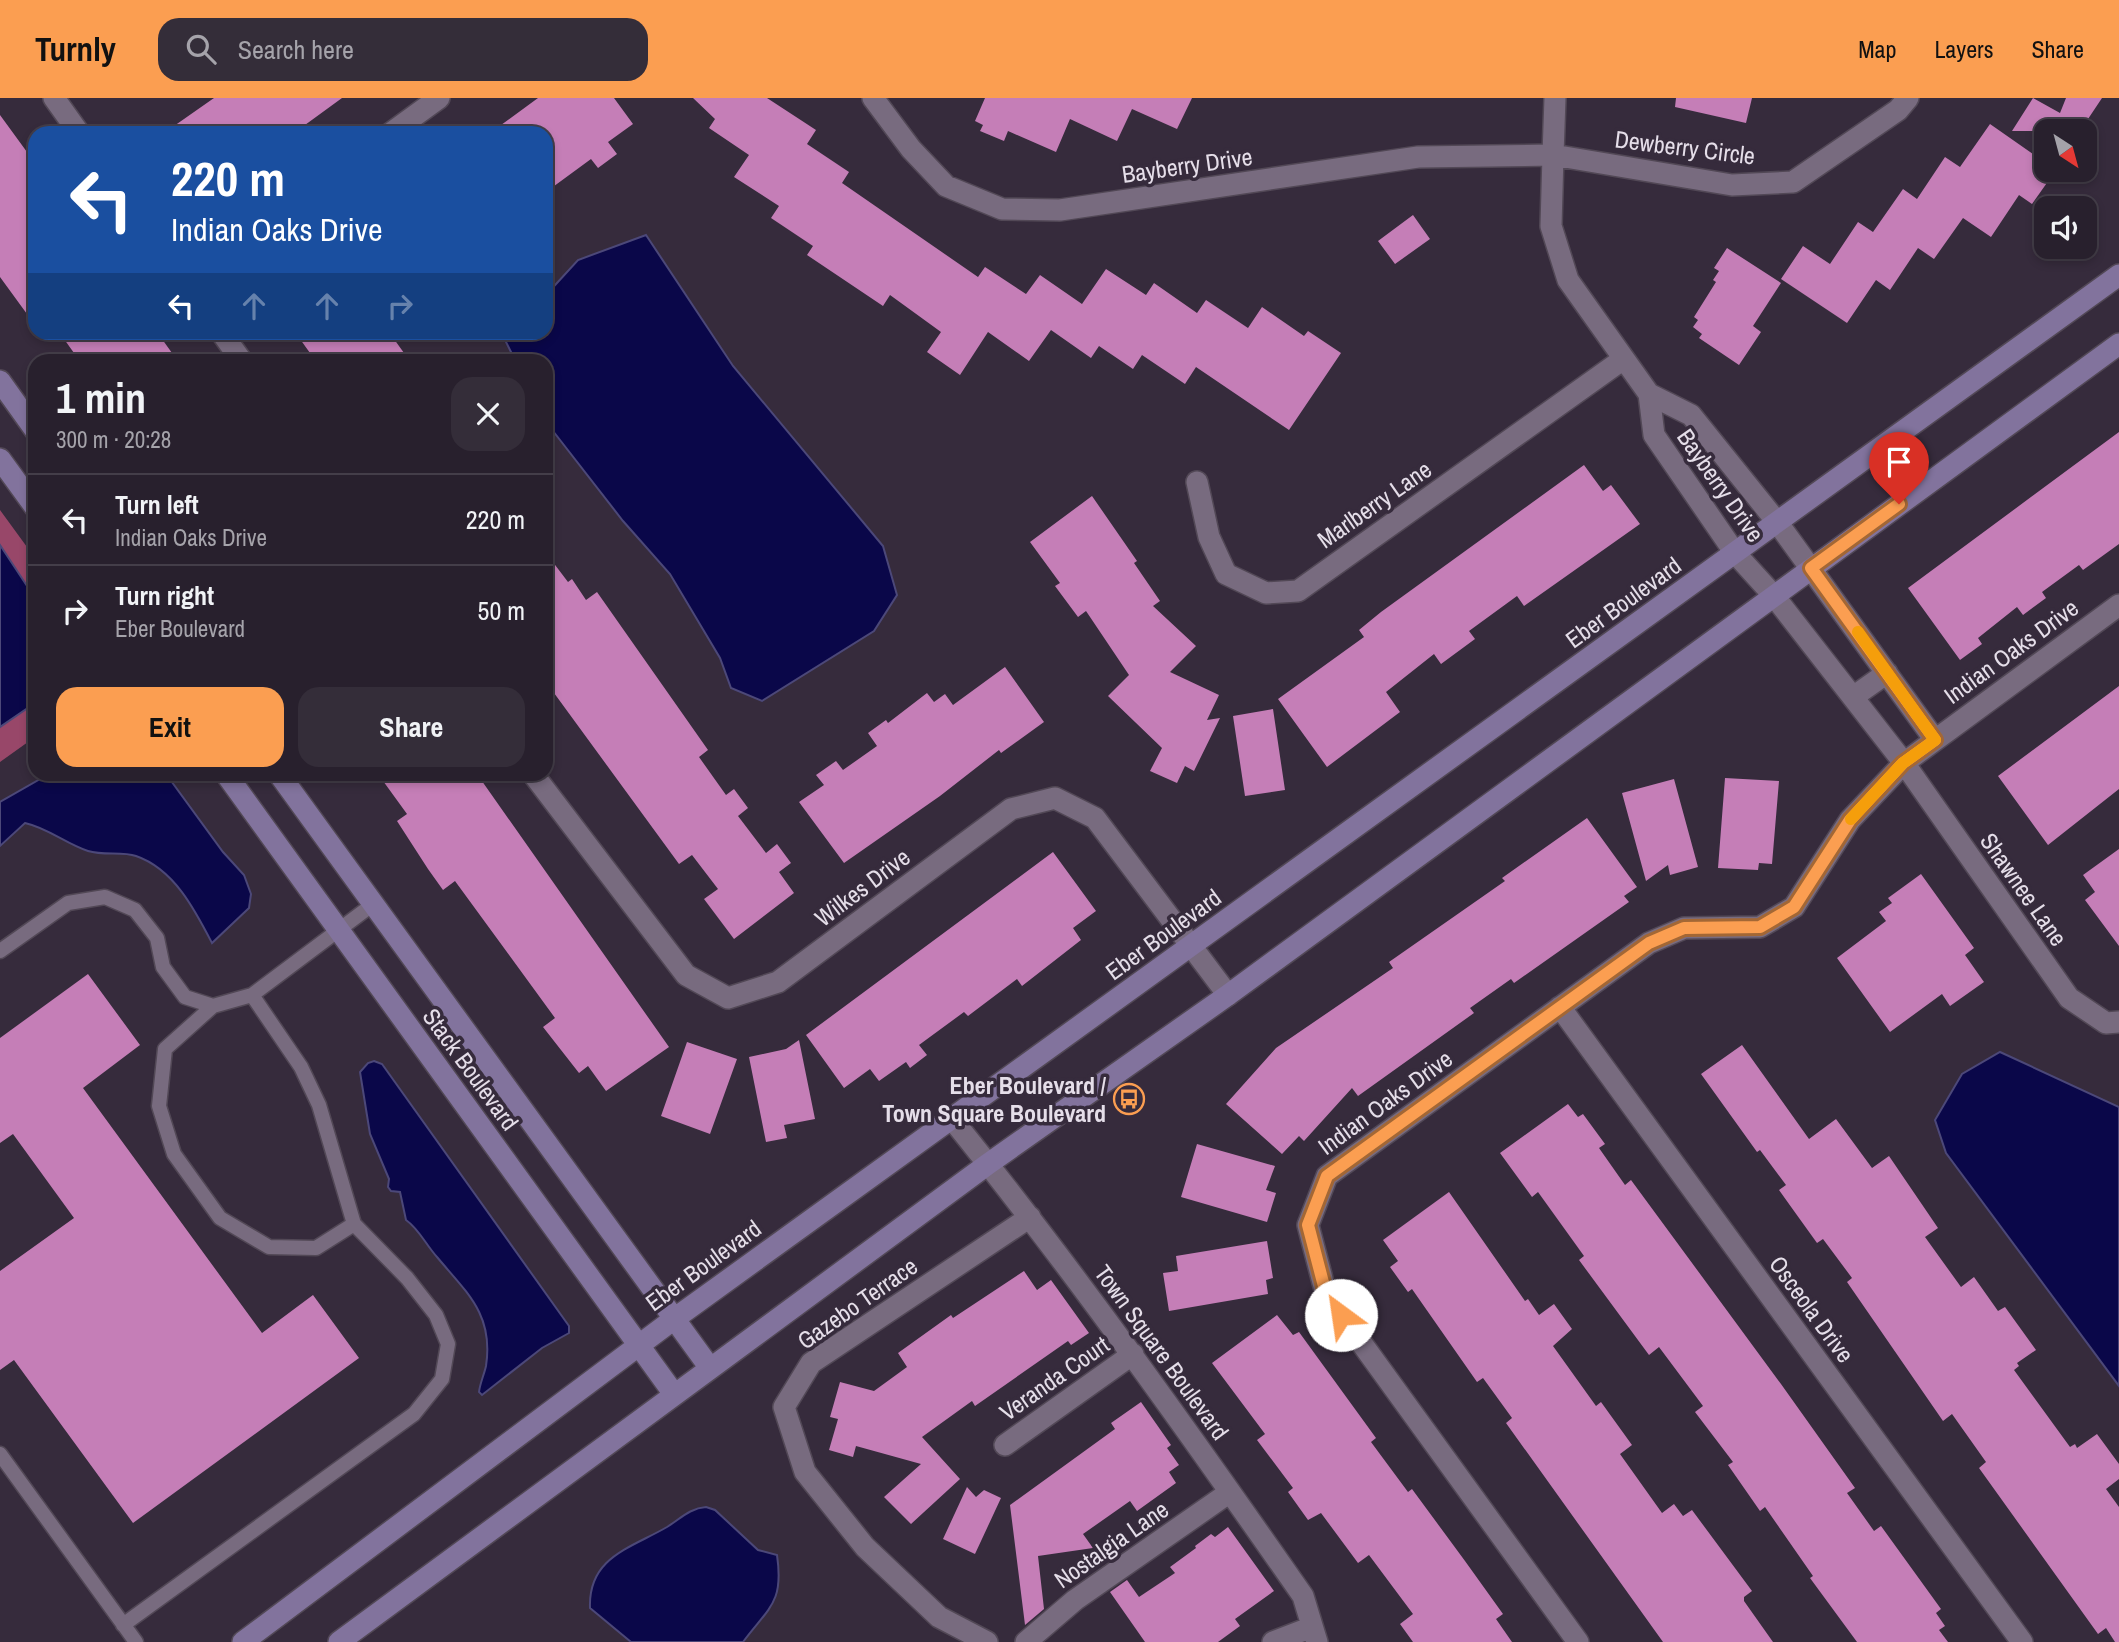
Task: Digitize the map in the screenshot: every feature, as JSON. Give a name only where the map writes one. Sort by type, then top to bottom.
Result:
[{"type":"street","points":[[54,98],[74,126]]},
{"type":"street","points":[[401,126],[439,98]]},
{"type":"street","name":"Bayberry Drive","points":[[873,98],[911,149],[946,186],[1002,209],[1060,210],[1418,157],[1553,155]]},
{"type":"street","name":"Bayberry Drive","points":[[1555,98],[1551,226],[1568,280],[1622,360],[1649,394],[1691,415],[1811,568]]},
{"type":"street","name":"Dewberry Circle","points":[[1553,155],[1732,185],[1793,182],[1898,110],[1908,98]]},
{"type":"street","name":"Eber Boulevard","points":[[243,1642],[674,1318],[1193,946],[2119,275]]},
{"type":"street","points":[[339,1642],[988,1164],[1228,995],[2119,344]]},
{"type":"street","name":"Marlberry Lane","points":[[1197,482],[1209,537],[1226,574],[1266,593],[1298,591],[1622,360]]},
{"type":"street","points":[[0,381],[28,420]]},
{"type":"street","name":"Bayberry Drive","points":[[1649,394],[1654,435],[1735,553],[1774,596]]},
{"type":"street","points":[[0,458],[28,497]]},
{"type":"street","name":"Indian Oaks Drive","points":[[1811,568],[1935,740]]},
{"type":"street","points":[[1774,596],[1903,763]]},
{"type":"street","name":"Indian Oaks Drive","points":[[1578,1642],[1326,1294],[1308,1225],[1327,1176],[1649,943],[1684,928],[1760,927],[1794,907],[1850,820],[1903,763],[2119,605]]},
{"type":"street","points":[[1853,697],[1887,673]]},
{"type":"street","name":"Shawnee Lane","points":[[1903,763],[2069,999],[2106,1023],[2119,1022]]},
{"type":"street","name":"Stack Boulevard","points":[[231,781],[674,1394]]},
{"type":"street","name":"Stack Boulevard","points":[[284,781],[710,1368]]},
{"type":"street","name":"Wilkes Drive","points":[[538,781],[686,975],[728,998],[778,982],[1011,809],[1055,798],[1095,818],[1228,995]]},
{"type":"street","name":"Osceola Drive","points":[[1560,1007],[2022,1642]]},
{"type":"street","name":"Town Square Boulevard","points":[[952,1119],[1133,1354],[1303,1596],[1314,1634],[1273,1642]]},
{"type":"street","name":"Gazebo Terrace","points":[[987,1642],[939,1617],[865,1547],[805,1472],[784,1407],[811,1363],[1030,1217]]},
{"type":"street","name":"Veranda Court","points":[[1005,1445],[1133,1354]]},
{"type":"street","name":"Nostalgia Lane","points":[[1026,1642],[1075,1600],[1230,1492]]},
{"type":"lane","points":[[0,951],[68,902],[105,897],[135,910],[157,937],[163,967],[185,998],[213,1006]]},
{"type":"lane","points":[[354,1224],[317,1248],[269,1247],[220,1218],[174,1154],[159,1106],[165,1049],[213,1006],[252,995],[372,905]]},
{"type":"lane","points":[[124,1625],[414,1414],[442,1379],[448,1344],[436,1315],[407,1278],[354,1224],[319,1105],[301,1067],[252,995]]},
{"type":"lane","points":[[0,1454],[136,1642]]},
{"type":"shaded area","points":[[646,235],[733,366],[883,546],[897,595],[874,631],[762,701],[731,688],[720,658],[670,574],[623,521],[553,431],[553,354],[512,354],[505,340],[553,340],[553,287],[578,260]]},
{"type":"shaded area","points":[[0,510],[28,548],[28,587],[0,545]]},
{"type":"shaded area","points":[[0,545],[28,587],[28,708],[0,727]]},
{"type":"shaded area","points":[[28,708],[28,742],[0,762],[0,727]]},
{"type":"shaded area","points":[[37,781],[171,781],[223,852],[244,875],[251,894],[249,908],[212,943],[182,892],[162,870],[136,856],[88,851],[25,823],[0,846],[0,802]]},
{"type":"shaded area","points":[[2000,1052],[2119,1107],[2119,1386],[1946,1153],[1935,1120],[1962,1074]]},
{"type":"shaded area","points":[[374,1061],[382,1064],[569,1326],[569,1333],[542,1348],[482,1395],[479,1392],[486,1366],[487,1348],[482,1318],[467,1293],[406,1220],[400,1192],[391,1191],[388,1187],[389,1179],[370,1134],[360,1072],[368,1063]]},
{"type":"shaded area","points":[[706,1507],[715,1510],[758,1550],[777,1555],[778,1584],[767,1612],[743,1642],[631,1642],[590,1608],[591,1591],[596,1577],[604,1565],[626,1548],[690,1512]]},
{"type":"building","points":[[214,98],[342,98],[304,126],[174,126]]},
{"type":"building","points":[[538,98],[614,98],[633,124],[608,142],[617,154],[598,168],[591,159],[553,187],[553,126],[500,126]]},
{"type":"building","points":[[693,98],[767,98],[816,130],[807,144],[849,172],[842,183],[978,277],[985,267],[1026,294],[1040,275],[1082,304],[1106,269],[1146,295],[1154,283],[1197,313],[1206,300],[1248,328],[1262,307],[1304,336],[1308,331],[1341,353],[1289,430],[1196,367],[1185,384],[1142,355],[1133,369],[1099,346],[1091,358],[1051,330],[1029,361],[988,332],[960,375],[927,352],[941,332],[890,295],[883,306],[807,255],[813,246],[771,218],[779,206],[734,177],[749,155],[709,128],[715,119]]},
{"type":"building","points":[[985,98],[1192,98],[1177,129],[1132,109],[1117,141],[1070,119],[1056,152],[1008,131],[1004,141],[980,131],[983,125],[975,121]]},
{"type":"building","points":[[1676,98],[1752,98],[1746,123],[1675,107]]},
{"type":"building","points":[[2033,98],[2060,113],[2066,98],[2102,98],[2088,119],[2034,119],[2034,131],[2012,131]]},
{"type":"building","points":[[0,115],[28,153],[28,315],[0,277]]},
{"type":"building","points":[[1990,124],[2034,155],[2034,182],[2048,182],[2038,196],[2034,196],[2032,204],[2019,195],[1991,237],[1963,218],[1934,259],[1918,248],[1890,290],[1876,280],[1847,323],[1781,279],[1803,246],[1830,264],[1858,222],[1873,232],[1903,189],[1917,199],[1945,157],[1960,167]]},
{"type":"building","points":[[1413,215],[1430,239],[1395,264],[1378,241]]},
{"type":"building","points":[[1727,248],[1781,283],[1753,326],[1761,332],[1739,365],[1699,338],[1702,334],[1693,327],[1698,320],[1694,317],[1716,282],[1713,280],[1719,271],[1714,268]]},
{"type":"building","points":[[65,340],[163,340],[173,354],[75,354]]},
{"type":"building","points":[[301,340],[395,340],[405,354],[311,354]]},
{"type":"building","points":[[2119,432],[2119,544],[2083,570],[2079,565],[2042,592],[2046,598],[2023,615],[2017,607],[1978,638],[1982,644],[1960,660],[1908,588]]},
{"type":"building","points":[[1584,465],[1603,491],[1611,485],[1640,524],[1524,606],[1517,596],[1469,631],[1475,639],[1441,664],[1434,654],[1386,692],[1400,712],[1327,767],[1278,699],[1364,637],[1359,630],[1381,612]]},
{"type":"building","points":[[1092,496],[1137,561],[1134,563],[1160,601],[1153,606],[1196,646],[1170,672],[1219,695],[1207,720],[1220,718],[1194,771],[1185,766],[1177,783],[1150,771],[1162,748],[1108,696],[1129,675],[1086,611],[1078,617],[1055,586],[1060,583],[1030,542]]},
{"type":"building","points":[[553,562],[568,582],[572,579],[586,600],[597,592],[708,750],[699,757],[726,795],[734,789],[748,808],[738,816],[766,853],[777,844],[791,863],[779,872],[794,893],[734,939],[704,899],[718,889],[692,855],[679,864],[553,692]]},
{"type":"building","points":[[1005,667],[1044,722],[1001,753],[999,750],[940,796],[844,863],[799,802],[824,785],[816,775],[836,761],[843,770],[877,746],[868,733],[886,720],[888,723],[927,693],[934,702],[945,694],[953,705]]},
{"type":"building","points":[[2119,686],[2119,789],[2048,845],[1998,776]]},
{"type":"building","points":[[1273,709],[1285,790],[1245,796],[1233,716]]},
{"type":"building","points":[[1725,778],[1779,781],[1772,864],[1759,863],[1758,870],[1718,868]]},
{"type":"building","points":[[1674,779],[1698,867],[1670,875],[1668,865],[1646,881],[1622,793]]},
{"type":"building","points":[[383,781],[482,781],[669,1047],[606,1091],[588,1066],[579,1073],[543,1027],[555,1018],[455,881],[443,890],[428,869],[397,821],[407,814]]},
{"type":"building","points":[[1587,818],[1637,887],[1624,896],[1629,902],[1514,983],[1511,979],[1470,1008],[1474,1013],[1358,1096],[1352,1088],[1304,1141],[1299,1136],[1282,1154],[1226,1104],[1276,1048],[1393,968],[1389,962],[1505,881],[1502,878]]},
{"type":"building","points":[[2119,849],[2119,946],[2085,900],[2095,892],[2083,875]]},
{"type":"building","points":[[1053,852],[1096,911],[1073,928],[1081,940],[1022,986],[1017,979],[968,1016],[964,1012],[919,1045],[927,1055],[910,1068],[906,1062],[879,1081],[870,1069],[844,1088],[806,1035]]},
{"type":"building","points":[[1921,874],[1974,948],[1965,955],[1984,982],[1950,1006],[1942,994],[1890,1032],[1837,958],[1886,921],[1879,912],[1892,903],[1888,898]]},
{"type":"building","points":[[88,974],[140,1045],[83,1088],[262,1333],[313,1295],[359,1358],[133,1523],[14,1360],[0,1370],[0,1271],[74,1218],[13,1134],[0,1143],[0,1038]]},
{"type":"building","points":[[799,1040],[815,1119],[784,1125],[787,1138],[766,1142],[749,1057],[786,1049]]},
{"type":"building","points":[[687,1042],[737,1059],[710,1134],[661,1116]]},
{"type":"building","points":[[1742,1045],[1809,1139],[1836,1119],[1872,1168],[1889,1156],[1938,1228],[1925,1237],[1961,1287],[1974,1277],[1998,1311],[2005,1307],[2036,1350],[2017,1363],[2019,1366],[2014,1370],[2070,1447],[2075,1444],[2077,1448],[2097,1434],[2119,1464],[2119,1479],[2106,1489],[2119,1507],[2119,1642],[2115,1642],[2106,1628],[2098,1634],[1979,1468],[1986,1462],[1952,1414],[1943,1421],[1847,1282],[1852,1278],[1823,1239],[1817,1243],[1779,1190],[1786,1185],[1760,1150],[1757,1152],[1701,1074]]},
{"type":"building","points":[[1568,1104],[1578,1117],[1583,1114],[1605,1144],[1599,1148],[1625,1185],[1631,1180],[1781,1384],[1855,1488],[1847,1493],[1874,1531],[1881,1526],[1941,1609],[1936,1613],[1945,1626],[1939,1630],[1948,1642],[1857,1642],[1810,1578],[1813,1576],[1765,1507],[1760,1511],[1728,1465],[1733,1462],[1695,1412],[1703,1406],[1659,1347],[1649,1355],[1579,1260],[1584,1256],[1538,1192],[1532,1197],[1500,1153]]},
{"type":"building","points":[[1197,1144],[1275,1166],[1266,1190],[1276,1193],[1267,1222],[1181,1197]]},
{"type":"building","points":[[1449,1192],[1525,1301],[1528,1299],[1539,1315],[1554,1304],[1572,1329],[1553,1346],[1596,1406],[1601,1402],[1632,1445],[1620,1454],[1662,1513],[1674,1504],[1683,1516],[1692,1510],[1752,1591],[1744,1597],[1744,1601],[1773,1642],[1663,1642],[1506,1423],[1512,1418],[1483,1378],[1477,1382],[1412,1289],[1408,1292],[1390,1267],[1398,1261],[1383,1240]]},
{"type":"building","points":[[1267,1241],[1273,1278],[1266,1280],[1268,1294],[1169,1311],[1163,1273],[1178,1271],[1176,1256]]},
{"type":"building","points":[[1024,1271],[1037,1290],[1051,1280],[1089,1333],[1071,1345],[1068,1341],[975,1406],[972,1401],[922,1437],[960,1479],[911,1524],[884,1497],[921,1464],[856,1446],[853,1457],[829,1450],[838,1419],[830,1417],[840,1382],[874,1391],[907,1367],[898,1353],[951,1315],[953,1318]]},
{"type":"building","points":[[1277,1315],[1293,1335],[1299,1332],[1376,1438],[1371,1442],[1408,1492],[1412,1489],[1465,1561],[1503,1614],[1496,1619],[1512,1642],[1413,1642],[1400,1624],[1413,1614],[1369,1555],[1358,1563],[1321,1513],[1308,1520],[1288,1492],[1293,1488],[1257,1440],[1265,1434],[1212,1363]]},
{"type":"building","points":[[1141,1402],[1171,1445],[1167,1448],[1179,1465],[1169,1472],[1176,1483],[1137,1511],[1130,1501],[1083,1534],[1093,1548],[1038,1556],[1044,1609],[1025,1625],[1010,1505],[1115,1429],[1111,1423]]},
{"type":"building","points":[[967,1487],[976,1497],[984,1490],[1001,1498],[975,1554],[943,1539]]},
{"type":"building","points":[[1228,1527],[1274,1591],[1235,1619],[1240,1626],[1218,1642],[1145,1642],[1110,1592],[1127,1580],[1139,1597],[1175,1573],[1170,1567],[1196,1548],[1195,1546],[1211,1534],[1215,1537]]},
{"type":"slow traffic","points":[[1851,819],[1903,763],[1935,740],[1858,632]]},
{"type":"place","name":"Eber Boulevard / Town Square Boulevard","points":[[1129,1099]]},
{"type":"route","points":[[1341,1315],[1326,1294],[1308,1225],[1327,1176],[1649,943],[1684,928],[1760,927],[1794,907],[1850,820],[1903,763],[1935,740],[1811,568],[1899,504]]}]
